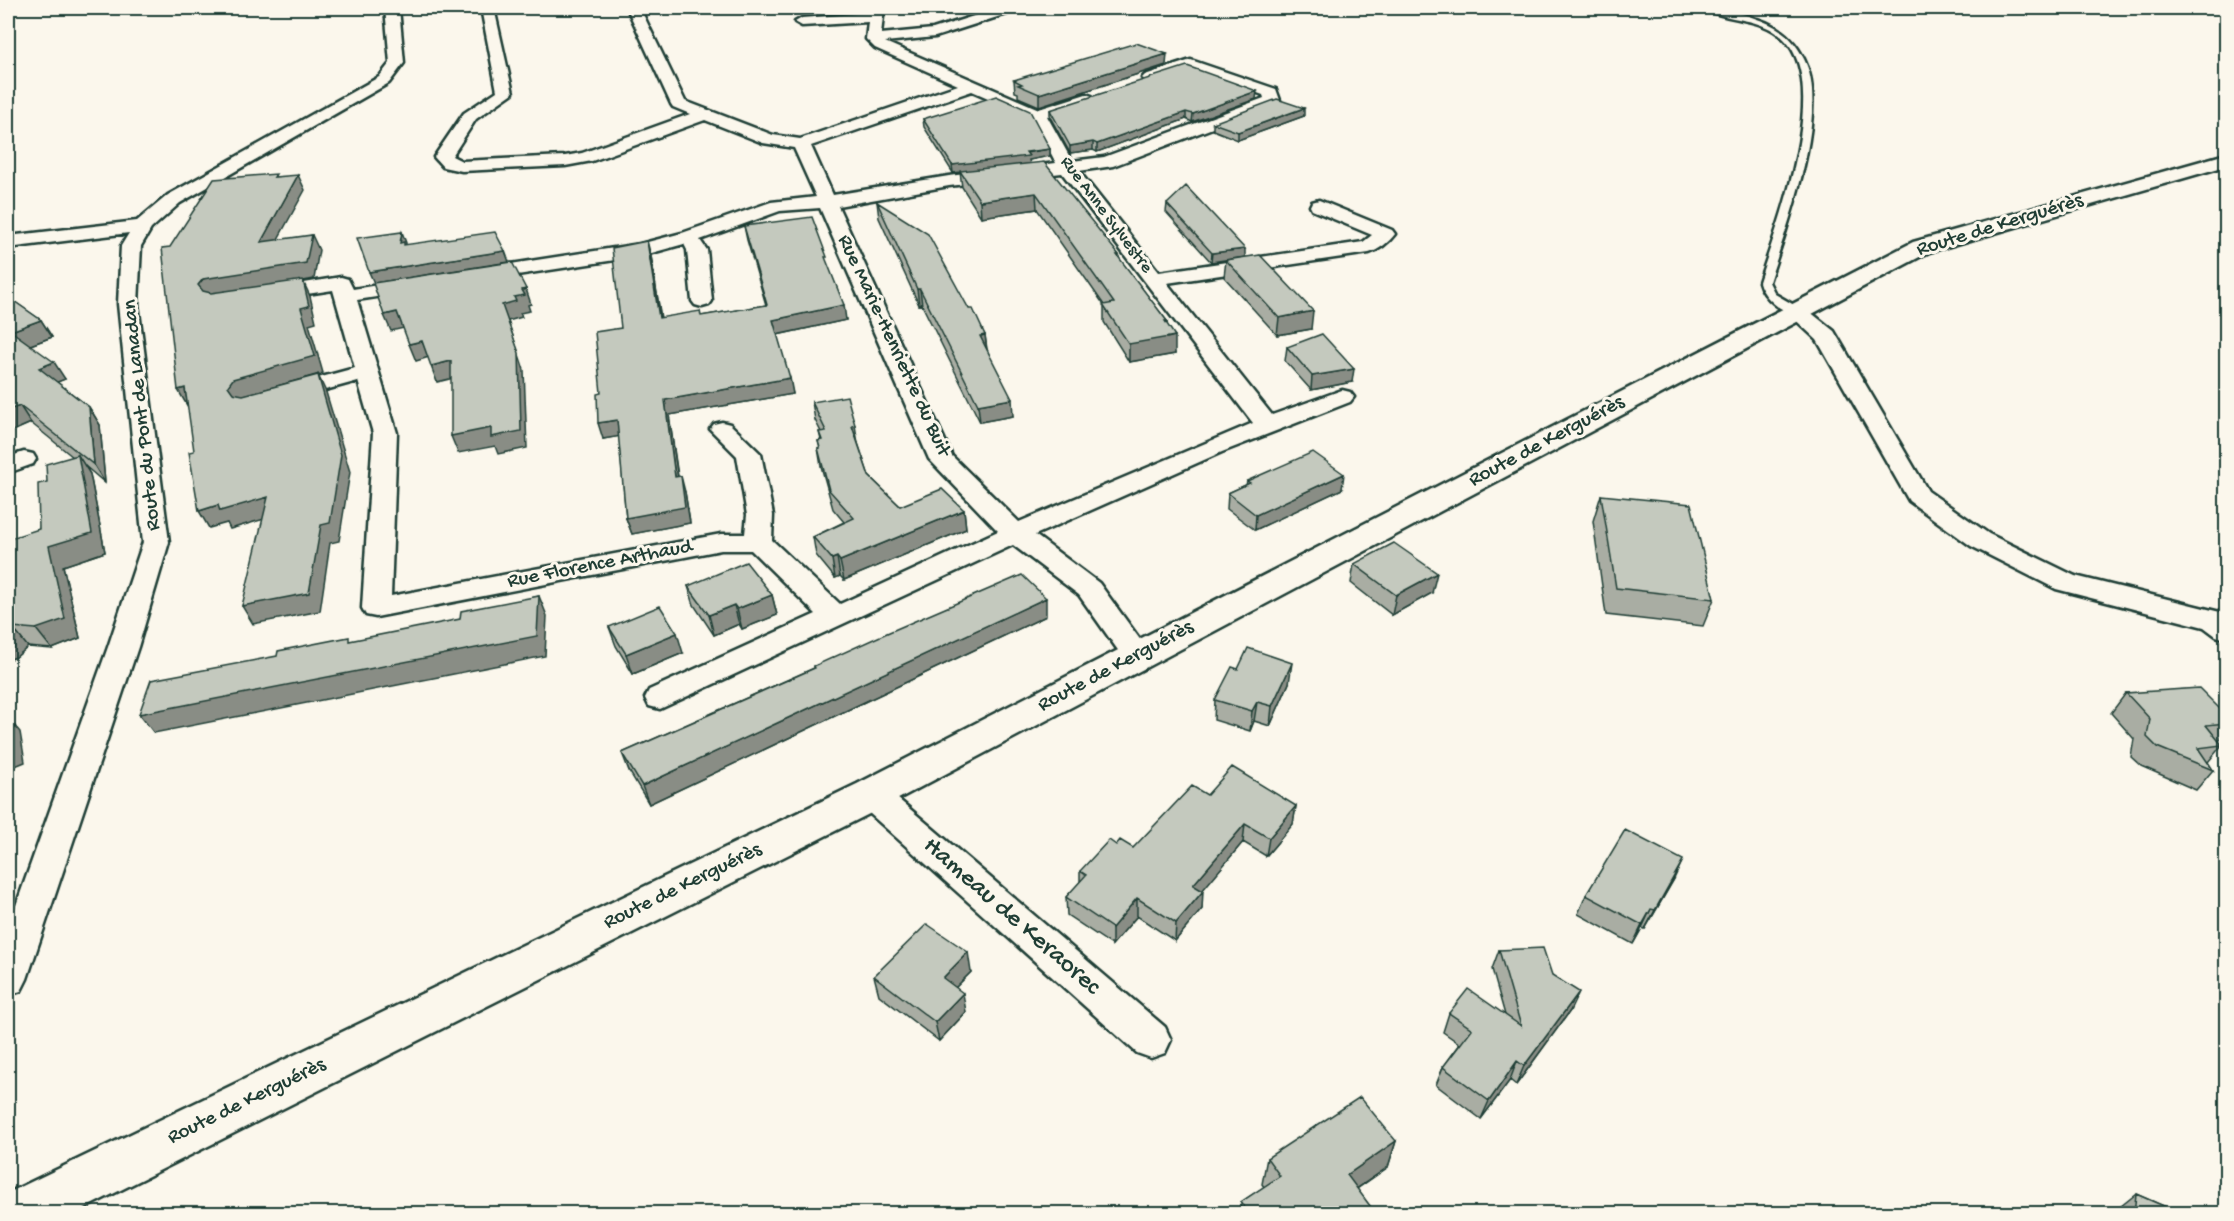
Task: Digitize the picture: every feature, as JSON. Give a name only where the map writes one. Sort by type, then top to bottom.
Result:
[{"type":"street","name":"Route du Pont de Lanadan","points":[[8,980],[123,647],[156,542],[128,304],[131,246],[142,226],[174,199],[384,80],[397,63],[392,8]]},
{"type":"street","points":[[487,8],[505,93],[470,116],[443,157],[449,164],[462,166],[565,161],[586,157],[706,114]]},
{"type":"street","points":[[633,8],[679,104],[769,139],[801,144],[973,85]]},
{"type":"street","points":[[873,39],[935,33],[1011,8]]},
{"type":"street","points":[[802,22],[876,12],[873,39]]},
{"type":"street","points":[[873,39],[880,45],[1038,114],[1104,93]]},
{"type":"street","points":[[460,278],[641,250],[689,237],[778,206],[827,202],[949,182],[1107,162],[1272,100],[1270,92],[1191,64],[1137,82]]},
{"type":"street","name":"Rue Anne Sylvestre","points":[[1038,114],[1068,167],[1266,424]]},
{"type":"street","name":"Rue Marie-Henriette du Buit","points":[[801,144],[941,459],[1016,534],[1089,589],[1137,656]]},
{"type":"street","name":"Route de Kerguérès","points":[[19,1214],[871,795],[1921,247],[2226,160]]},
{"type":"street","points":[[1154,279],[1369,247],[1384,234],[1319,206]]},
{"type":"street","points":[[8,242],[142,226]]},
{"type":"street","points":[[689,237],[697,250],[702,301]]},
{"type":"street","points":[[252,296],[341,283],[345,296],[437,281]]},
{"type":"street","name":"Rue Florence Arthaud","points":[[345,296],[385,433],[376,608],[721,542],[758,542]]},
{"type":"street","points":[[1797,311],[1826,336],[1918,496],[1980,540],[2066,583],[2214,620],[2226,629]]},
{"type":"street","points":[[261,400],[367,372]]},
{"type":"street","points":[[660,698],[1016,534],[1266,424],[1342,397]]},
{"type":"street","points":[[722,429],[749,454],[760,515],[758,542],[836,617]]},
{"type":"street","name":"Hameau de Keraorec","points":[[871,795],[1151,1040]]},
{"type":"lane","points":[[1707,8],[1740,16],[1772,28],[1788,40],[1803,59],[1809,86],[1804,149],[1764,282],[1765,290],[1773,298],[1797,311]]},
{"type":"building","points":[[1136,43],[1167,54],[1039,94],[1018,85],[1022,84],[1014,80]]},
{"type":"building","points":[[1187,66],[1257,91],[1193,114],[1186,112],[1097,144],[1093,142],[1070,146],[1050,110]]},
{"type":"building","points":[[996,96],[1030,111],[1050,149],[1026,152],[1029,156],[952,165],[923,119]]},
{"type":"building","points":[[1277,99],[1304,108],[1238,132],[1213,123]]},
{"type":"building","points":[[1044,162],[1119,255],[1117,255],[1167,321],[1165,321],[1175,336],[1129,344],[1103,305],[1114,303],[1036,193],[980,201],[960,171]]},
{"type":"building","points":[[276,174],[274,177],[298,175],[261,242],[312,235],[306,263],[203,279],[198,285],[203,291],[211,293],[303,280],[309,306],[301,308],[315,356],[233,379],[228,386],[233,393],[243,395],[318,375],[341,455],[330,523],[321,525],[309,593],[242,606],[268,497],[220,511],[218,505],[199,511],[189,452],[194,451],[185,388],[178,390],[162,248],[170,247],[214,179]]},
{"type":"building","points":[[1186,186],[1245,249],[1212,253],[1167,204]]},
{"type":"building","points":[[877,202],[928,234],[969,309],[973,309],[985,335],[980,336],[1012,399],[978,405],[920,289],[917,289]]},
{"type":"building","points":[[812,217],[844,305],[773,320],[790,378],[665,400],[675,477],[681,476],[685,507],[626,518],[617,420],[598,423],[597,394],[601,393],[595,332],[621,328],[612,248],[647,241],[659,318],[700,311],[701,316],[767,305],[744,226]]},
{"type":"building","points":[[402,232],[400,243],[404,242],[404,245],[495,232],[505,251],[369,272],[357,238]]},
{"type":"building","points":[[1260,255],[1313,311],[1279,318],[1226,260]]},
{"type":"building","points":[[512,262],[526,289],[522,290],[525,295],[514,297],[516,301],[502,305],[519,353],[521,431],[491,437],[491,428],[451,436],[451,361],[431,366],[422,341],[409,344],[397,312],[384,315],[373,283]]},
{"type":"building","points":[[8,297],[41,320],[11,331],[54,362],[39,368],[89,407],[94,465],[20,406],[8,410]]},
{"type":"building","points":[[1322,334],[1354,369],[1312,376],[1287,347]]},
{"type":"building","points":[[847,396],[855,425],[852,426],[869,476],[900,506],[942,489],[964,510],[840,561],[837,557],[832,559],[813,537],[854,518],[829,490],[818,448],[820,448],[818,441],[822,440],[819,432],[826,431],[812,402]]},
{"type":"building","points":[[1313,452],[1344,474],[1256,515],[1228,493],[1250,483],[1247,481]]},
{"type":"building","points":[[78,455],[92,533],[49,546],[65,619],[36,629],[12,627],[8,631],[8,605],[14,603],[8,539],[39,529],[38,484],[47,482],[46,464]]},
{"type":"building","points":[[1601,495],[1691,504],[1714,599],[1616,588]]},
{"type":"building","points":[[1394,543],[1437,573],[1396,595],[1354,564]]},
{"type":"building","points":[[746,562],[772,595],[737,609],[734,605],[709,615],[688,586]]},
{"type":"building","points":[[1022,575],[1046,598],[642,786],[622,753],[815,668],[814,666],[887,633]]},
{"type":"building","points":[[539,596],[537,636],[139,714],[151,680],[277,656],[278,651],[349,637],[349,641],[460,619],[461,611]]},
{"type":"building","points":[[660,606],[677,633],[626,654],[609,627]]},
{"type":"building","points":[[1248,648],[1292,663],[1272,706],[1257,702],[1252,711],[1215,700],[1232,667],[1238,669]]},
{"type":"building","points":[[2199,688],[2226,715],[2226,723],[2206,725],[2222,745],[2198,748],[2213,770],[2157,747],[2147,737],[2150,719],[2126,693]]},
{"type":"building","points":[[1232,767],[1296,806],[1269,838],[1245,824],[1193,885],[1203,891],[1176,923],[1137,898],[1112,928],[1066,897],[1086,875],[1080,871],[1109,840],[1116,845],[1120,840],[1133,848],[1192,786],[1207,795]]},
{"type":"building","points":[[1625,830],[1683,860],[1655,910],[1651,909],[1642,925],[1586,895]]},
{"type":"building","points":[[927,924],[968,952],[943,978],[963,993],[935,1022],[874,976]]},
{"type":"building","points":[[1543,948],[1552,975],[1579,992],[1524,1066],[1517,1061],[1489,1101],[1443,1067],[1472,1029],[1449,1013],[1468,989],[1521,1026],[1499,950]]},
{"type":"building","points":[[1360,1097],[1396,1141],[1347,1175],[1376,1214],[1249,1214],[1241,1202],[1280,1176],[1267,1158]]},
{"type":"building","points":[[2136,1194],[2182,1214],[2134,1214]]}]
